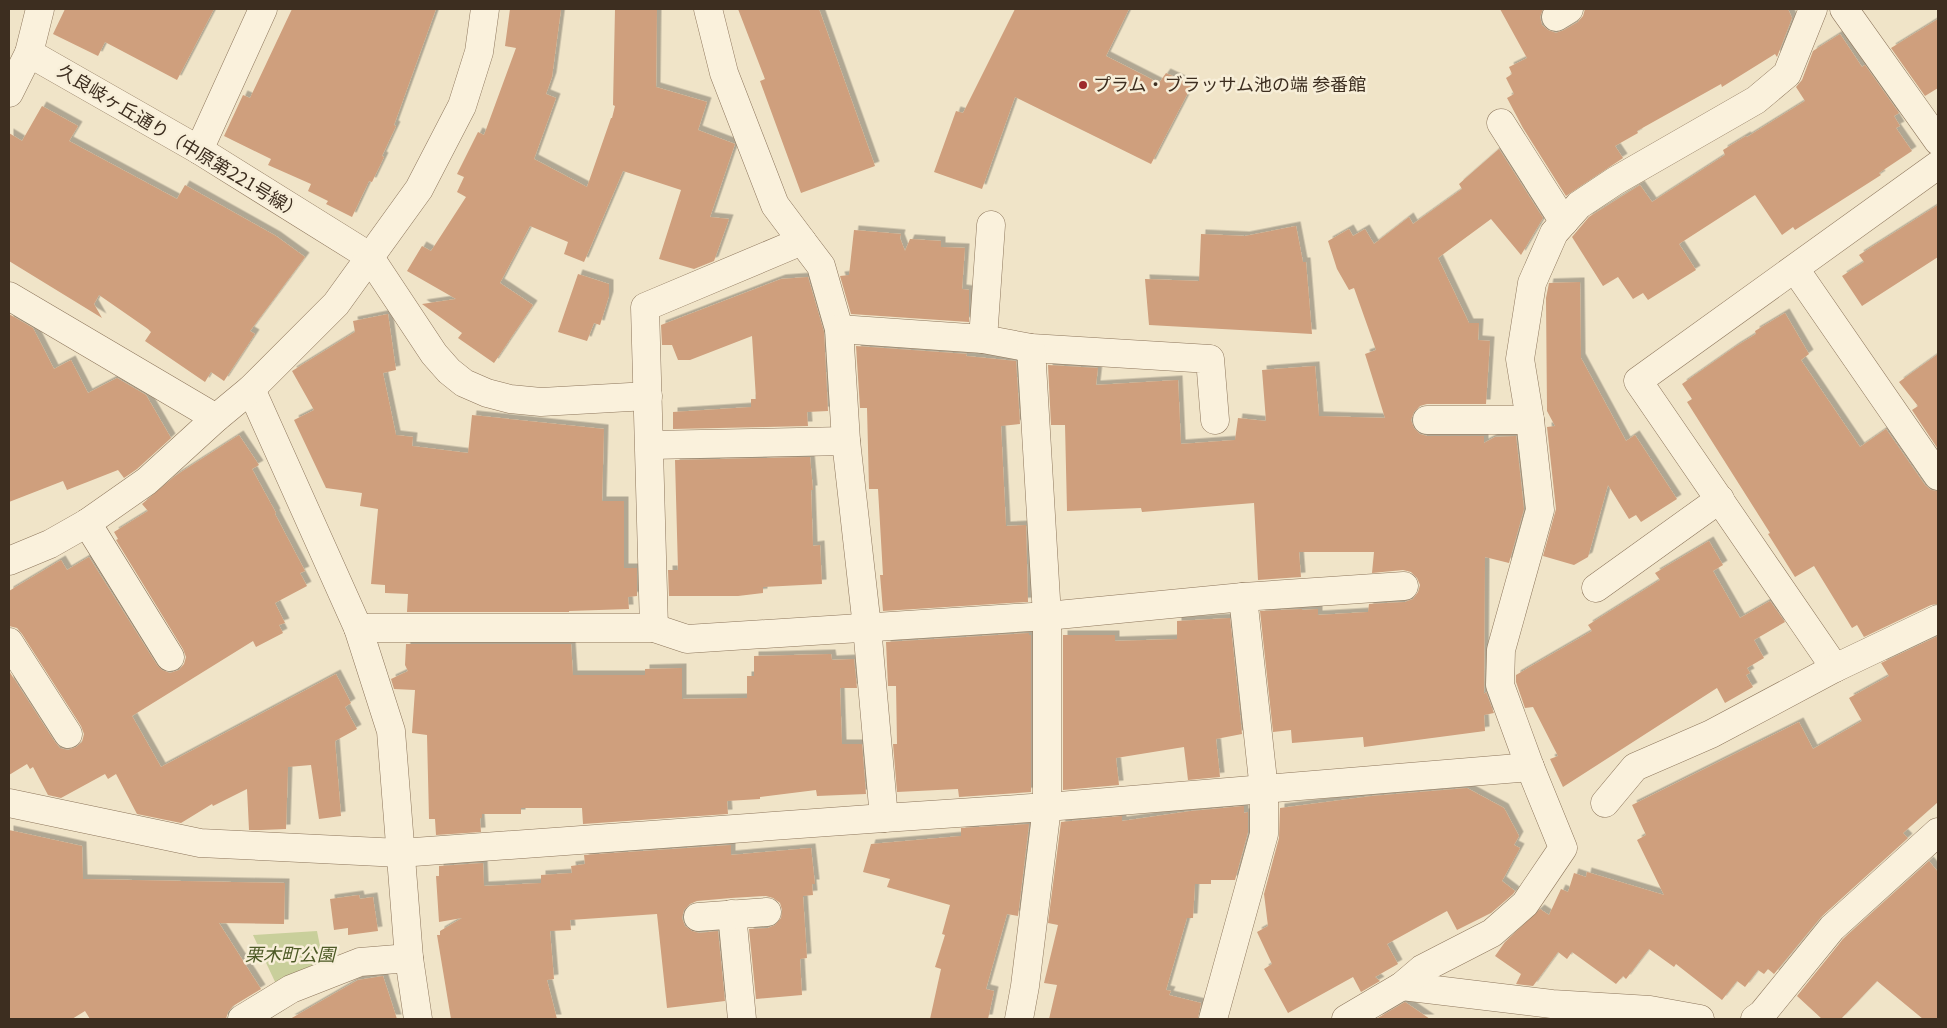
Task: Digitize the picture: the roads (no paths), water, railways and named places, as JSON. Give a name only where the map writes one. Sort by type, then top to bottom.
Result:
[{"type":"street","points":[[9,93],[29,53],[40,9]]},
{"type":"street","points":[[199,150],[263,9]]},
{"type":"street","points":[[9,561],[50,544],[87,523],[147,481],[251,389],[336,304],[418,189],[462,106],[479,52],[485,9]]},
{"type":"street","points":[[708,9],[724,73],[775,205],[821,266],[840,329],[846,440],[884,818]]},
{"type":"street","points":[[1346,1019],[1402,986],[1422,969],[1492,933],[1525,904],[1570,842],[1530,767],[1500,685],[1501,650],[1540,510],[1530,420],[1520,359],[1532,282],[1554,233],[1579,205],[1615,181],[1756,100],[1787,74],[1813,9]]},
{"type":"street","points":[[1844,9],[1938,141]]},
{"type":"street","name":"久良岐ヶ丘通り（中原第221号線）","points":[[29,53],[199,150],[369,256]]},
{"type":"street","points":[[1501,123],[1564,222]]},
{"type":"street","points":[[1835,668],[1638,381],[1938,165]]},
{"type":"street","points":[[983,339],[991,225]]},
{"type":"street","points":[[654,628],[645,307],[802,241]]},
{"type":"street","points":[[369,256],[434,354],[464,383],[487,393],[510,399],[541,402],[648,396]]},
{"type":"street","points":[[1795,269],[1938,476]]},
{"type":"street","points":[[9,296],[216,418]]},
{"type":"street","points":[[840,329],[983,339],[1031,348],[1210,359],[1215,420]]},
{"type":"street","points":[[1019,1019],[1025,986],[1047,808],[1047,616],[1031,348]]},
{"type":"street","points":[[251,389],[358,628],[391,731],[409,958],[418,1019]]},
{"type":"street","points":[[1427,420],[1530,420]]},
{"type":"street","points":[[650,445],[846,440]]},
{"type":"street","points":[[1596,588],[1720,499]]},
{"type":"street","points":[[87,523],[170,657]]},
{"type":"street","points":[[358,628],[654,628],[687,638],[1047,616],[1243,597],[1404,586]]},
{"type":"street","points":[[1213,1019],[1264,834],[1264,790],[1243,597]]},
{"type":"street","points":[[1605,803],[1635,767],[1711,734],[1835,668],[1938,618]]},
{"type":"street","points":[[1501,650],[1528,632]]},
{"type":"street","points":[[9,642],[68,734]]},
{"type":"street","points":[[9,803],[200,843],[400,853],[1047,808],[1530,767]]},
{"type":"street","points":[[1762,1018],[1832,928],[1938,832]]},
{"type":"street","points":[[698,916],[767,912]]},
{"type":"street","points":[[732,914],[742,1019]]},
{"type":"street","points":[[242,1019],[291,989],[360,962],[409,958]]},
{"type":"street","points":[[1402,986],[1546,1012],[1650,1010],[1700,1019]]},
{"type":"place","name":"プラム・ブラッサム池の端 参番館","points":[[1083,85]]},
{"type":"park label","name":"栗木町公園","points":[[290,955]]}]
